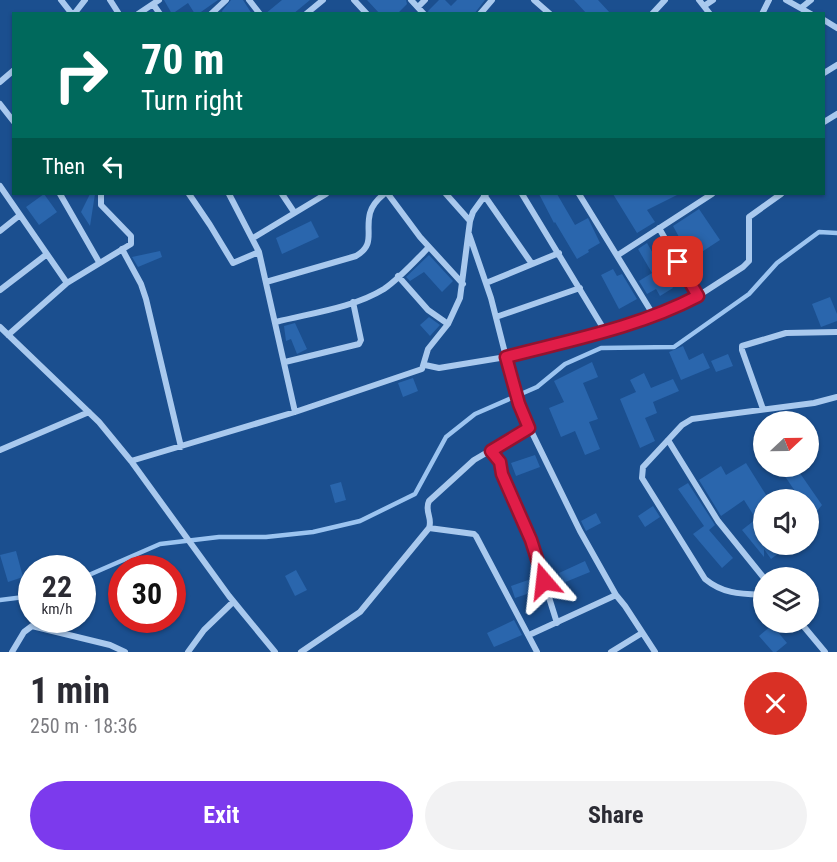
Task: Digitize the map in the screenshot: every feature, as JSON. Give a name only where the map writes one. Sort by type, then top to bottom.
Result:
[{"type":"street","points":[[61,0],[71,12]]},
{"type":"street","points":[[75,12],[85,0]]},
{"type":"street","points":[[141,12],[159,0]]},
{"type":"street","points":[[213,12],[226,0]]},
{"type":"street","points":[[249,0],[258,12]]},
{"type":"street","points":[[310,12],[324,0]]},
{"type":"street","points":[[354,0],[365,12]]},
{"type":"street","points":[[411,0],[422,12]]},
{"type":"street","points":[[418,7],[425,0]]},
{"type":"street","points":[[482,12],[492,0]]},
{"type":"street","points":[[534,0],[548,12]]},
{"type":"street","points":[[654,12],[665,0]]},
{"type":"street","points":[[699,0],[708,12]]},
{"type":"street","points":[[704,6],[713,0]]},
{"type":"street","points":[[786,0],[808,12]]},
{"type":"street","points":[[801,8],[811,0]]},
{"type":"street","points":[[153,4],[159,12]]},
{"type":"street","points":[[0,82],[12,72]]},
{"type":"street","points":[[0,104],[12,119]]},
{"type":"street","points":[[0,186],[67,283]]},
{"type":"street","points":[[61,195],[99,262]]},
{"type":"street","points":[[8,335],[67,283],[131,244],[131,236],[101,205],[101,195]]},
{"type":"street","points":[[190,195],[233,263],[259,252]]},
{"type":"street","points":[[230,195],[259,252],[295,412]]},
{"type":"street","points":[[283,195],[294,212]]},
{"type":"street","points":[[253,238],[324,195]]},
{"type":"street","points":[[266,282],[356,256],[365,251],[369,244],[369,214],[373,206],[385,195]]},
{"type":"street","points":[[387,195],[463,284]]},
{"type":"street","points":[[447,195],[470,221]]},
{"type":"street","points":[[131,461],[295,412],[410,375],[422,369],[428,350],[448,324],[460,298],[470,221],[484,195]]},
{"type":"street","points":[[486,195],[532,264]]},
{"type":"street","points":[[523,195],[606,331]]},
{"type":"street","points":[[580,195],[654,316]]},
{"type":"street","points":[[618,255],[710,195]]},
{"type":"street","points":[[425,365],[439,368],[506,357],[626,326],[676,308],[698,296],[749,261],[749,217],[780,195]]},
{"type":"street","points":[[0,231],[20,215]]},
{"type":"street","points":[[658,228],[698,296]]},
{"type":"street","points":[[468,233],[486,283],[519,404],[529,428],[580,531],[616,596],[655,652]]},
{"type":"street","points":[[276,322],[353,302],[386,288],[429,247]]},
{"type":"street","points":[[122,249],[141,284],[146,299],[181,447]]},
{"type":"street","points":[[486,283],[559,253]]},
{"type":"street","points":[[0,290],[47,254]]},
{"type":"street","points":[[398,276],[428,310],[448,324]]},
{"type":"street","points":[[496,317],[580,288]]},
{"type":"street","points":[[285,362],[359,344],[362,340],[353,302]]},
{"type":"street","points":[[0,327],[89,411],[131,461],[233,602],[275,652]]},
{"type":"street","points":[[763,409],[742,346],[786,333],[837,332]]},
{"type":"street","points":[[753,594],[729,593],[714,587],[705,579],[642,478],[643,467],[682,425],[692,419],[814,403],[837,396]]},
{"type":"street","points":[[0,450],[89,411]]},
{"type":"street","points":[[301,652],[360,612],[429,528],[431,523],[426,509],[429,501],[474,460],[529,428]]},
{"type":"street","points":[[668,440],[718,520],[755,567]]},
{"type":"street","points":[[491,451],[500,462],[502,474],[531,540],[557,623]]},
{"type":"street","points":[[429,528],[476,536],[537,652]]},
{"type":"street","points":[[529,635],[616,596]]},
{"type":"street","points":[[189,652],[204,630],[233,602]]},
{"type":"street","points":[[12,652],[24,632],[32,626],[110,645],[126,652]]},
{"type":"street","points":[[611,652],[642,633]]},
{"type":"street","points":[[809,633],[825,652]]},
{"type":"building","points":[[164,0],[218,0],[201,12],[194,12],[188,3],[175,12],[171,12]]},
{"type":"building","points":[[231,0],[243,0],[251,12],[222,12]]},
{"type":"building","points":[[282,0],[310,0],[295,12],[267,12]]},
{"type":"building","points":[[367,0],[406,0],[407,4],[399,12],[378,12]]},
{"type":"building","points":[[439,0],[445,0],[451,6],[457,0],[485,0],[476,12],[428,11]]},
{"type":"building","points":[[574,0],[598,0],[609,12],[585,12]]},
{"type":"building","points":[[45,195],[57,212],[39,225],[26,207]]},
{"type":"building","points":[[90,195],[95,195],[90,226],[81,212]]},
{"type":"building","points":[[540,195],[558,195],[575,225],[588,218],[600,243],[577,259]]},
{"type":"building","points":[[614,195],[677,195],[647,210],[655,222],[637,233]]},
{"type":"building","points":[[699,209],[720,240],[691,259],[673,226]]},
{"type":"building","points":[[311,221],[319,237],[282,254],[276,238]]},
{"type":"building","points":[[647,243],[673,288],[660,296],[656,289],[647,294],[639,281],[652,273],[638,249]]},
{"type":"building","points":[[160,251],[162,257],[138,267],[132,257]]},
{"type":"building","points":[[429,255],[453,281],[442,292],[424,272],[410,281],[406,277]]},
{"type":"building","points":[[613,269],[617,276],[622,274],[637,299],[619,309],[601,275]]},
{"type":"building","points":[[830,297],[837,314],[837,321],[821,327],[812,304]]},
{"type":"building","points":[[429,317],[440,325],[430,336],[420,325]]},
{"type":"building","points":[[295,323],[307,349],[297,354],[291,339],[286,341],[284,326]]},
{"type":"building","points":[[683,346],[689,360],[703,353],[710,368],[681,380],[669,352]]},
{"type":"building","points":[[728,354],[733,366],[716,372],[711,361]]},
{"type":"building","points":[[592,362],[598,377],[583,383],[598,419],[589,422],[600,449],[585,455],[575,431],[561,437],[549,408],[564,402],[554,381]]},
{"type":"building","points":[[644,373],[651,388],[673,379],[679,391],[653,402],[657,413],[645,418],[655,441],[640,448],[620,399],[636,392],[630,380]]},
{"type":"building","points":[[413,378],[418,391],[403,397],[398,383]]},
{"type":"building","points":[[535,455],[540,467],[516,476],[511,463]]},
{"type":"building","points":[[746,463],[762,489],[753,489],[753,514],[744,500],[721,516],[699,480],[721,466],[726,475]]},
{"type":"building","points":[[785,477],[803,477],[811,489],[794,489]]},
{"type":"building","points":[[341,482],[346,500],[335,503],[330,485]]},
{"type":"building","points":[[688,483],[715,525],[709,530],[733,558],[722,568],[693,534],[704,526],[678,489]]},
{"type":"building","points":[[653,506],[660,517],[645,527],[638,516]]},
{"type":"building","points":[[596,513],[601,523],[586,531],[581,521]]},
{"type":"building","points":[[753,521],[753,544],[742,530]]},
{"type":"building","points":[[16,551],[18,579],[8,582],[0,555]]},
{"type":"building","points":[[585,561],[590,572],[563,583],[559,573]]},
{"type":"building","points":[[296,570],[307,590],[295,596],[285,576]]},
{"type":"building","points":[[534,578],[539,590],[515,598],[511,586]]},
{"type":"building","points":[[514,620],[522,635],[494,647],[487,633]]},
{"type":"building","points":[[763,633],[779,633],[787,643],[773,652],[759,636]]},
{"type":"waterway","points":[[96,572],[160,544],[219,537],[266,537],[313,532],[360,521],[415,494],[446,437],[475,414],[537,387],[565,364],[601,348],[674,347],[749,294],[777,263],[819,232],[837,233]]},
{"type":"waterway","points":[[0,600],[18,598]]},
{"type":"route","points":[[544,581],[531,540],[502,474],[500,462],[491,451],[529,428],[519,404],[506,357],[626,326],[676,308],[698,296],[678,262]]}]
